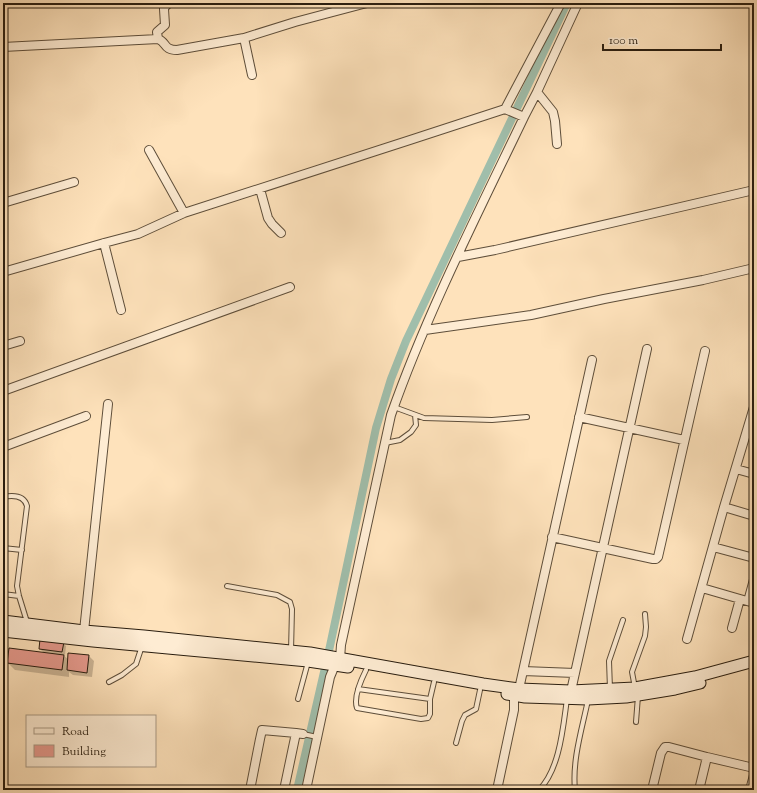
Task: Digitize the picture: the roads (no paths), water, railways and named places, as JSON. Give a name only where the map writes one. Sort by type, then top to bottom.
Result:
[{"type":"street","points":[[3,47],[160,39],[169,49],[175,50],[244,38],[295,22],[367,3]]},
{"type":"street","points":[[507,110],[562,3]]},
{"type":"street","points":[[327,661],[341,645],[391,415],[408,368],[440,294],[522,116],[537,92],[578,3]]},
{"type":"street","points":[[158,39],[157,32],[165,25],[164,7],[167,5]]},
{"type":"street","points":[[244,38],[252,75]]},
{"type":"street","points":[[537,92],[552,112],[555,121],[557,144]]},
{"type":"street","points":[[3,272],[138,234],[184,213],[507,110],[522,116]]},
{"type":"street","points":[[149,150],[184,213]]},
{"type":"street","points":[[3,203],[74,182]]},
{"type":"street","points":[[260,189],[268,218],[281,233]]},
{"type":"street","points":[[458,257],[754,190]]},
{"type":"street","points":[[104,243],[121,310]]},
{"type":"street","points":[[425,330],[531,315],[604,298],[703,280],[754,268]]},
{"type":"street","points":[[3,391],[290,287]]},
{"type":"street","points":[[3,346],[20,341]]},
{"type":"street","points":[[569,695],[647,349]]},
{"type":"street","points":[[552,537],[653,559],[658,557],[705,351]]},
{"type":"street","points":[[497,790],[517,692],[523,671],[592,360]]},
{"type":"street","points":[[84,632],[108,404]]},
{"type":"street","points":[[688,639],[724,507],[750,431],[754,406]]},
{"type":"street","points":[[3,447],[86,416]]},
{"type":"street","points":[[579,417],[684,440]]},
{"type":"street","points":[[736,469],[754,474]]},
{"type":"street","points":[[724,507],[754,516]]},
{"type":"street","points":[[713,547],[754,558]]},
{"type":"street","points":[[702,588],[747,601],[732,628]]},
{"type":"street","points":[[3,621],[84,632],[144,636],[291,652],[366,670],[480,690],[569,695],[588,699],[626,697],[637,692],[754,661]]},
{"type":"street","points":[[3,631],[327,661],[483,684],[517,692]]},
{"type":"street","points":[[306,790],[316,737],[330,677],[327,661]]},
{"type":"street","points":[[569,695],[610,690],[637,692],[675,689],[754,669]]},
{"type":"street","points":[[523,671],[575,673]]},
{"type":"street","points":[[250,790],[262,730],[300,733],[284,790]]},
{"type":"street","points":[[652,790],[661,753],[665,747],[754,768]]},
{"type":"street","points":[[699,790],[708,757]]},
{"type":"street","points":[[750,790],[754,775]]},
{"type":"lane","points":[[394,407],[424,418],[492,420],[527,416]]},
{"type":"lane","points":[[385,443],[400,440],[411,432],[416,425],[416,415]]},
{"type":"lane","points":[[3,497],[22,497],[26,501],[27,506],[17,586],[28,624]]},
{"type":"lane","points":[[3,548],[22,550]]},
{"type":"lane","points":[[747,601],[754,572]]},
{"type":"lane","points":[[227,586],[276,595],[290,602],[292,609],[291,652]]},
{"type":"lane","points":[[3,594],[19,596]]},
{"type":"lane","points":[[636,722],[637,692],[632,672],[645,636],[645,614]]},
{"type":"lane","points":[[610,690],[609,661],[623,620]]},
{"type":"lane","points":[[109,682],[122,675],[136,664],[142,645]]},
{"type":"lane","points":[[298,699],[327,661]]},
{"type":"lane","points":[[366,670],[358,689],[356,704],[357,708],[421,719],[428,718],[430,714],[430,699],[434,682]]},
{"type":"lane","points":[[358,689],[430,699]]},
{"type":"lane","points":[[456,743],[462,721],[466,715],[476,709],[480,690]]},
{"type":"lane","points":[[540,790],[555,765],[569,695]]},
{"type":"lane","points":[[575,790],[574,776],[588,699]]},
{"type":"lane","points":[[300,733],[316,737]]},
{"type":"waterway","points":[[297,790],[330,646],[376,428],[391,379],[406,341],[567,3]]}]
